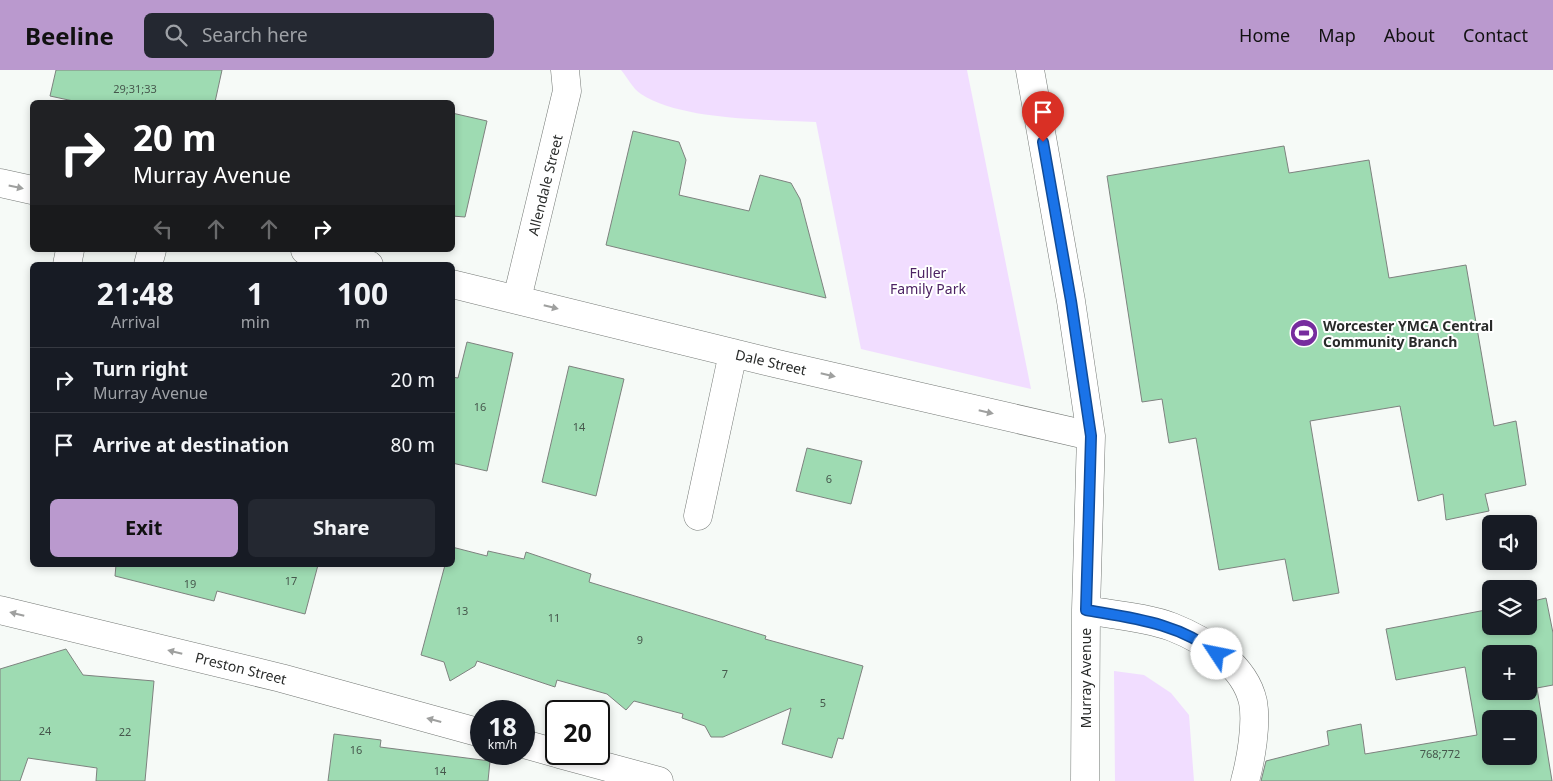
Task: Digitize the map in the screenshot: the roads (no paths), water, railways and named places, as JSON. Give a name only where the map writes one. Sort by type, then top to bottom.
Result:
[{"type":"street","name":"Allendale Street","points":[[517,299],[567,91],[565,70]]},
{"type":"street","name":"Murray Avenue","points":[[1030,70],[1071,301],[1091,436],[1086,610],[1085,781]]},
{"type":"street","points":[[0,183],[30,190]]},
{"type":"street","points":[[313,252],[356,262]]},
{"type":"street","name":"Dale Street","points":[[455,285],[733,353],[1091,436]]},
{"type":"street","points":[[698,516],[733,353]]},
{"type":"street","name":"Preston Street","points":[[0,610],[281,678],[470,730]]},
{"type":"street","points":[[1086,610],[1171,627],[1206,645],[1239,672],[1253,702],[1252,753],[1245,781]]},
{"type":"street","points":[[601,765],[658,781]]},
{"type":"place","name":"Worcester YMCA Central Community Branch","points":[[1304,333]]},
{"type":"park label","name":"Fuller Family Park","points":[[928,280]]}]
